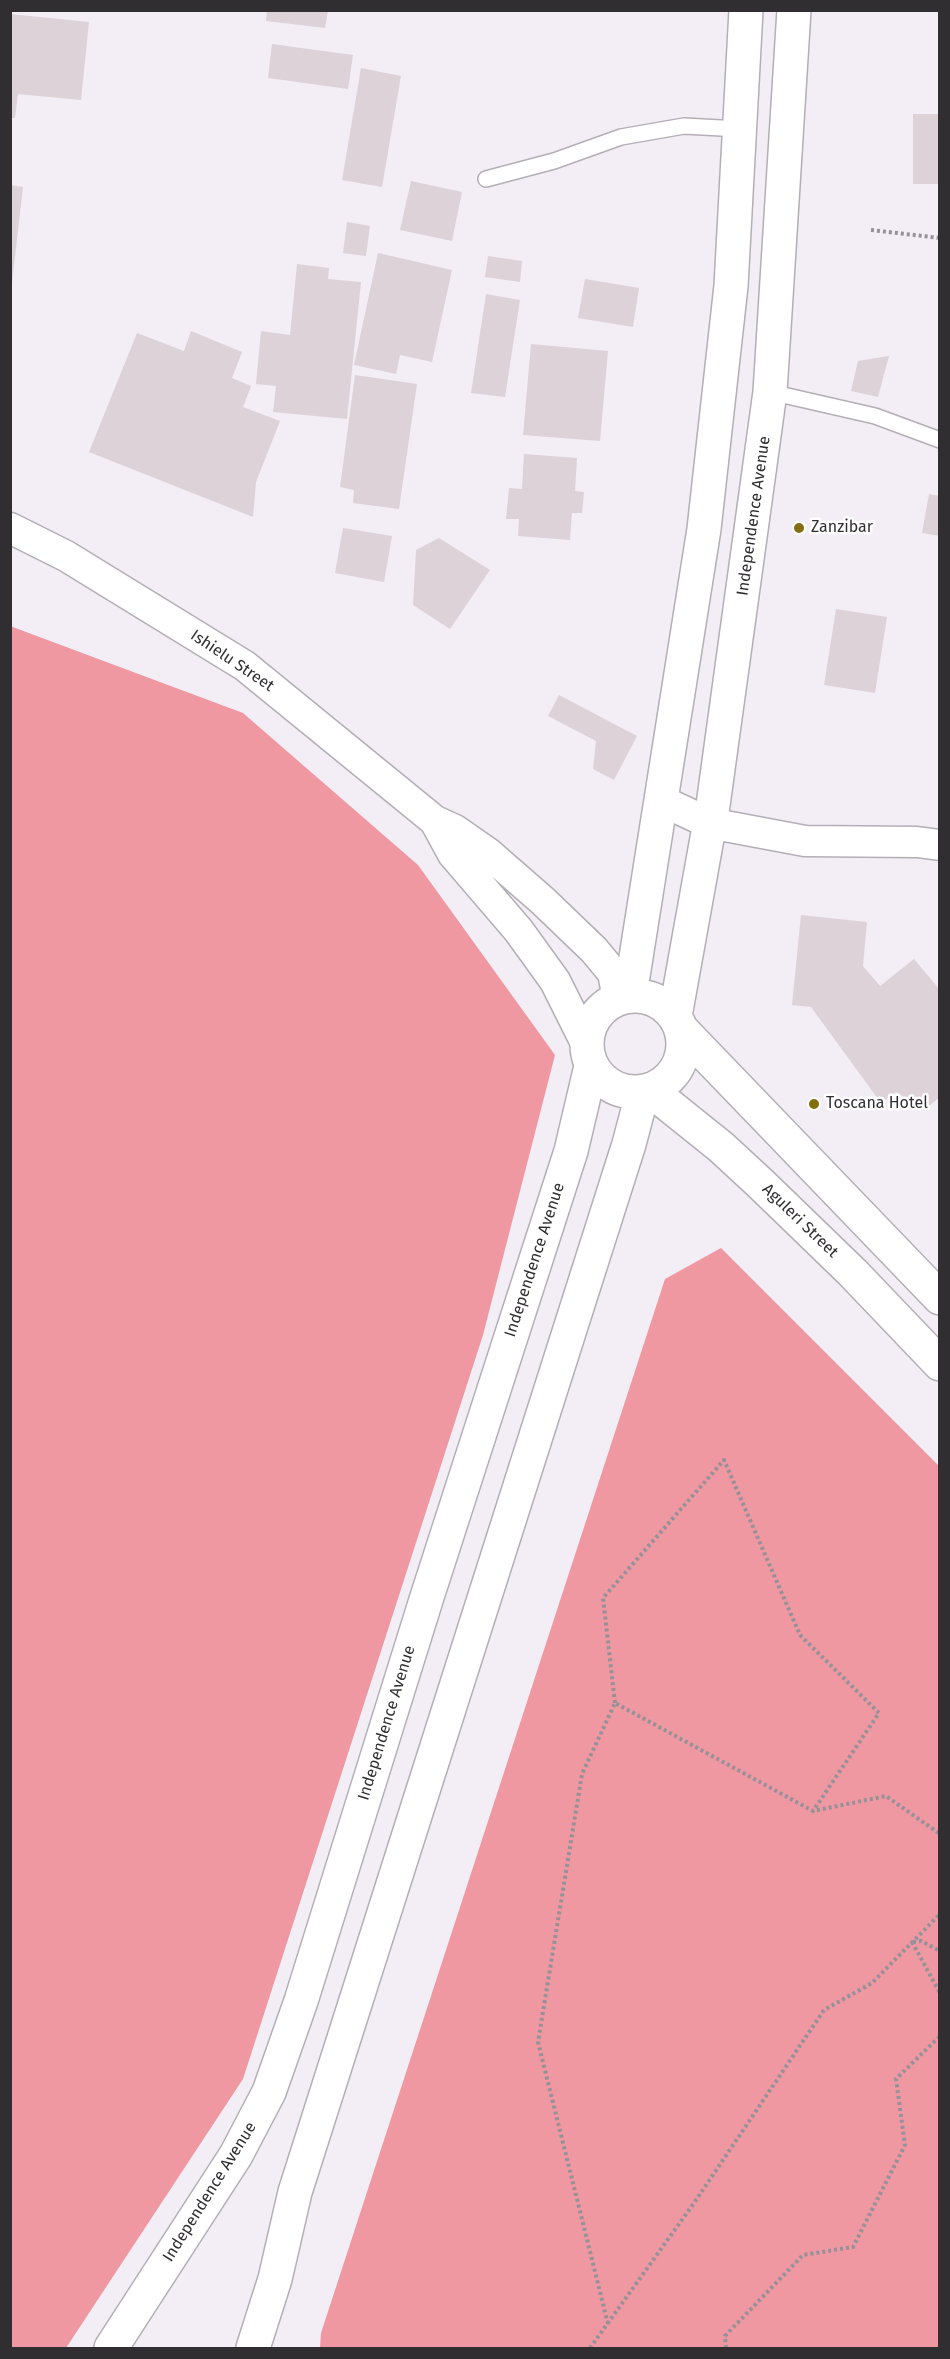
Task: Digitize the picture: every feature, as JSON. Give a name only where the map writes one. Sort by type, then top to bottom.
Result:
[{"type":"main road","points":[[746,10],[731,286],[704,529],[662,801],[624,996],[643,995],[655,1000],[939,1298]]},
{"type":"main road","name":"Independence Avenue","points":[[646,1091],[666,1080],[678,1066],[683,1048],[678,1023],[752,533],[770,392],[794,10]]},
{"type":"main road","name":"Independence Avenue","points":[[111,2349],[236,2155],[269,2092],[301,2001],[426,1600],[571,1151],[589,1054],[588,1028],[595,1015],[606,1004],[624,996]]},
{"type":"main road","points":[[253,2349],[275,2278],[296,2192],[646,1091],[633,1092],[613,1088],[604,1082],[589,1054]]},
{"type":"main road","name":"Aguleri Street","points":[[646,1091],[721,1147],[760,1183],[854,1273],[939,1364]]},
{"type":"street","name":"Ishielu Street","points":[[10,528],[66,556],[245,666],[435,821]]},
{"type":"street","points":[[662,801],[709,823],[805,841],[917,842],[939,845]]},
{"type":"street","points":[[435,821],[455,830],[488,853],[576,931],[613,973],[624,996]]},
{"type":"street","points":[[435,821],[453,854],[519,932],[555,981],[589,1054]]},
{"type":"lane","points":[[486,179],[554,161],[621,137],[684,126],[740,129]]},
{"type":"lane","points":[[770,392],[875,416],[939,440]]},
{"type":"path","points":[[871,230],[939,238]]},
{"type":"path","points":[[608,2324],[538,2042],[582,1774],[615,1703],[603,1598],[724,1460],[800,1635],[879,1713],[813,1811]]},
{"type":"path","points":[[615,1703],[813,1811],[886,1796],[939,1834]]},
{"type":"path","points":[[590,2349],[694,2203],[825,2010],[872,1983],[939,1914]]},
{"type":"path","points":[[912,1942],[921,1941],[939,1951]]},
{"type":"path","points":[[912,1942],[939,1993]]},
{"type":"path","points":[[726,2349],[725,2336],[803,2255],[853,2247],[905,2145],[896,2079],[939,2036]]},
{"type":"shaded area","points":[[10,626],[243,713],[418,865],[555,1055],[483,1335],[243,2079],[66,2348],[10,2348]]},
{"type":"shaded area","points":[[721,1248],[939,1466],[939,2348],[320,2348],[321,2333],[665,1279]]},
{"type":"building","points":[[267,10],[328,10],[325,28],[266,21]]},
{"type":"building","points":[[10,14],[89,22],[81,100],[18,94],[15,118],[10,118]]},
{"type":"building","points":[[272,44],[353,55],[348,89],[268,78]]},
{"type":"building","points":[[361,68],[401,76],[382,187],[342,180]]},
{"type":"building","points":[[913,114],[940,114],[940,184],[913,184]]},
{"type":"building","points":[[411,181],[462,192],[452,241],[400,230]]},
{"type":"building","points":[[10,185],[23,187],[12,283],[10,283]]},
{"type":"building","points":[[347,222],[370,226],[366,256],[343,253]]},
{"type":"building","points":[[378,253],[452,270],[432,362],[400,355],[396,374],[354,365]]},
{"type":"building","points":[[488,256],[522,261],[520,282],[485,277]]},
{"type":"building","points":[[297,264],[329,268],[328,279],[361,282],[347,419],[273,412],[276,386],[256,384],[261,331],[290,335]]},
{"type":"building","points":[[585,279],[639,288],[633,327],[578,318]]},
{"type":"building","points":[[486,294],[520,300],[505,397],[471,393]]},
{"type":"building","points":[[191,331],[242,352],[232,378],[251,386],[243,407],[280,421],[256,482],[253,517],[89,452],[137,333],[184,351]]},
{"type":"building","points":[[531,344],[608,351],[600,441],[523,435]]},
{"type":"building","points":[[889,356],[878,397],[851,391],[858,361]]},
{"type":"building","points":[[355,375],[417,384],[399,509],[353,503],[354,490],[340,487]]},
{"type":"building","points":[[524,454],[577,458],[575,491],[584,492],[582,513],[572,513],[570,540],[518,536],[519,519],[506,519],[509,488],[522,489]]},
{"type":"building","points":[[929,494],[940,496],[940,536],[922,533]]},
{"type":"building","points":[[343,528],[392,536],[384,582],[335,573]]},
{"type":"building","points":[[439,538],[490,570],[450,629],[413,605],[416,550]]},
{"type":"building","points":[[836,609],[887,617],[875,693],[824,685]]},
{"type":"building","points":[[559,695],[637,736],[614,780],[593,769],[596,741],[548,716]]},
{"type":"building","points":[[801,915],[867,922],[863,966],[880,986],[914,959],[940,990],[940,1097],[924,1110],[896,1092],[881,1103],[811,1007],[792,1005]]},
{"type":"place","name":"Zanzibar","points":[[799,528]]},
{"type":"place","name":"Toscana Hotel","points":[[814,1104]]}]
